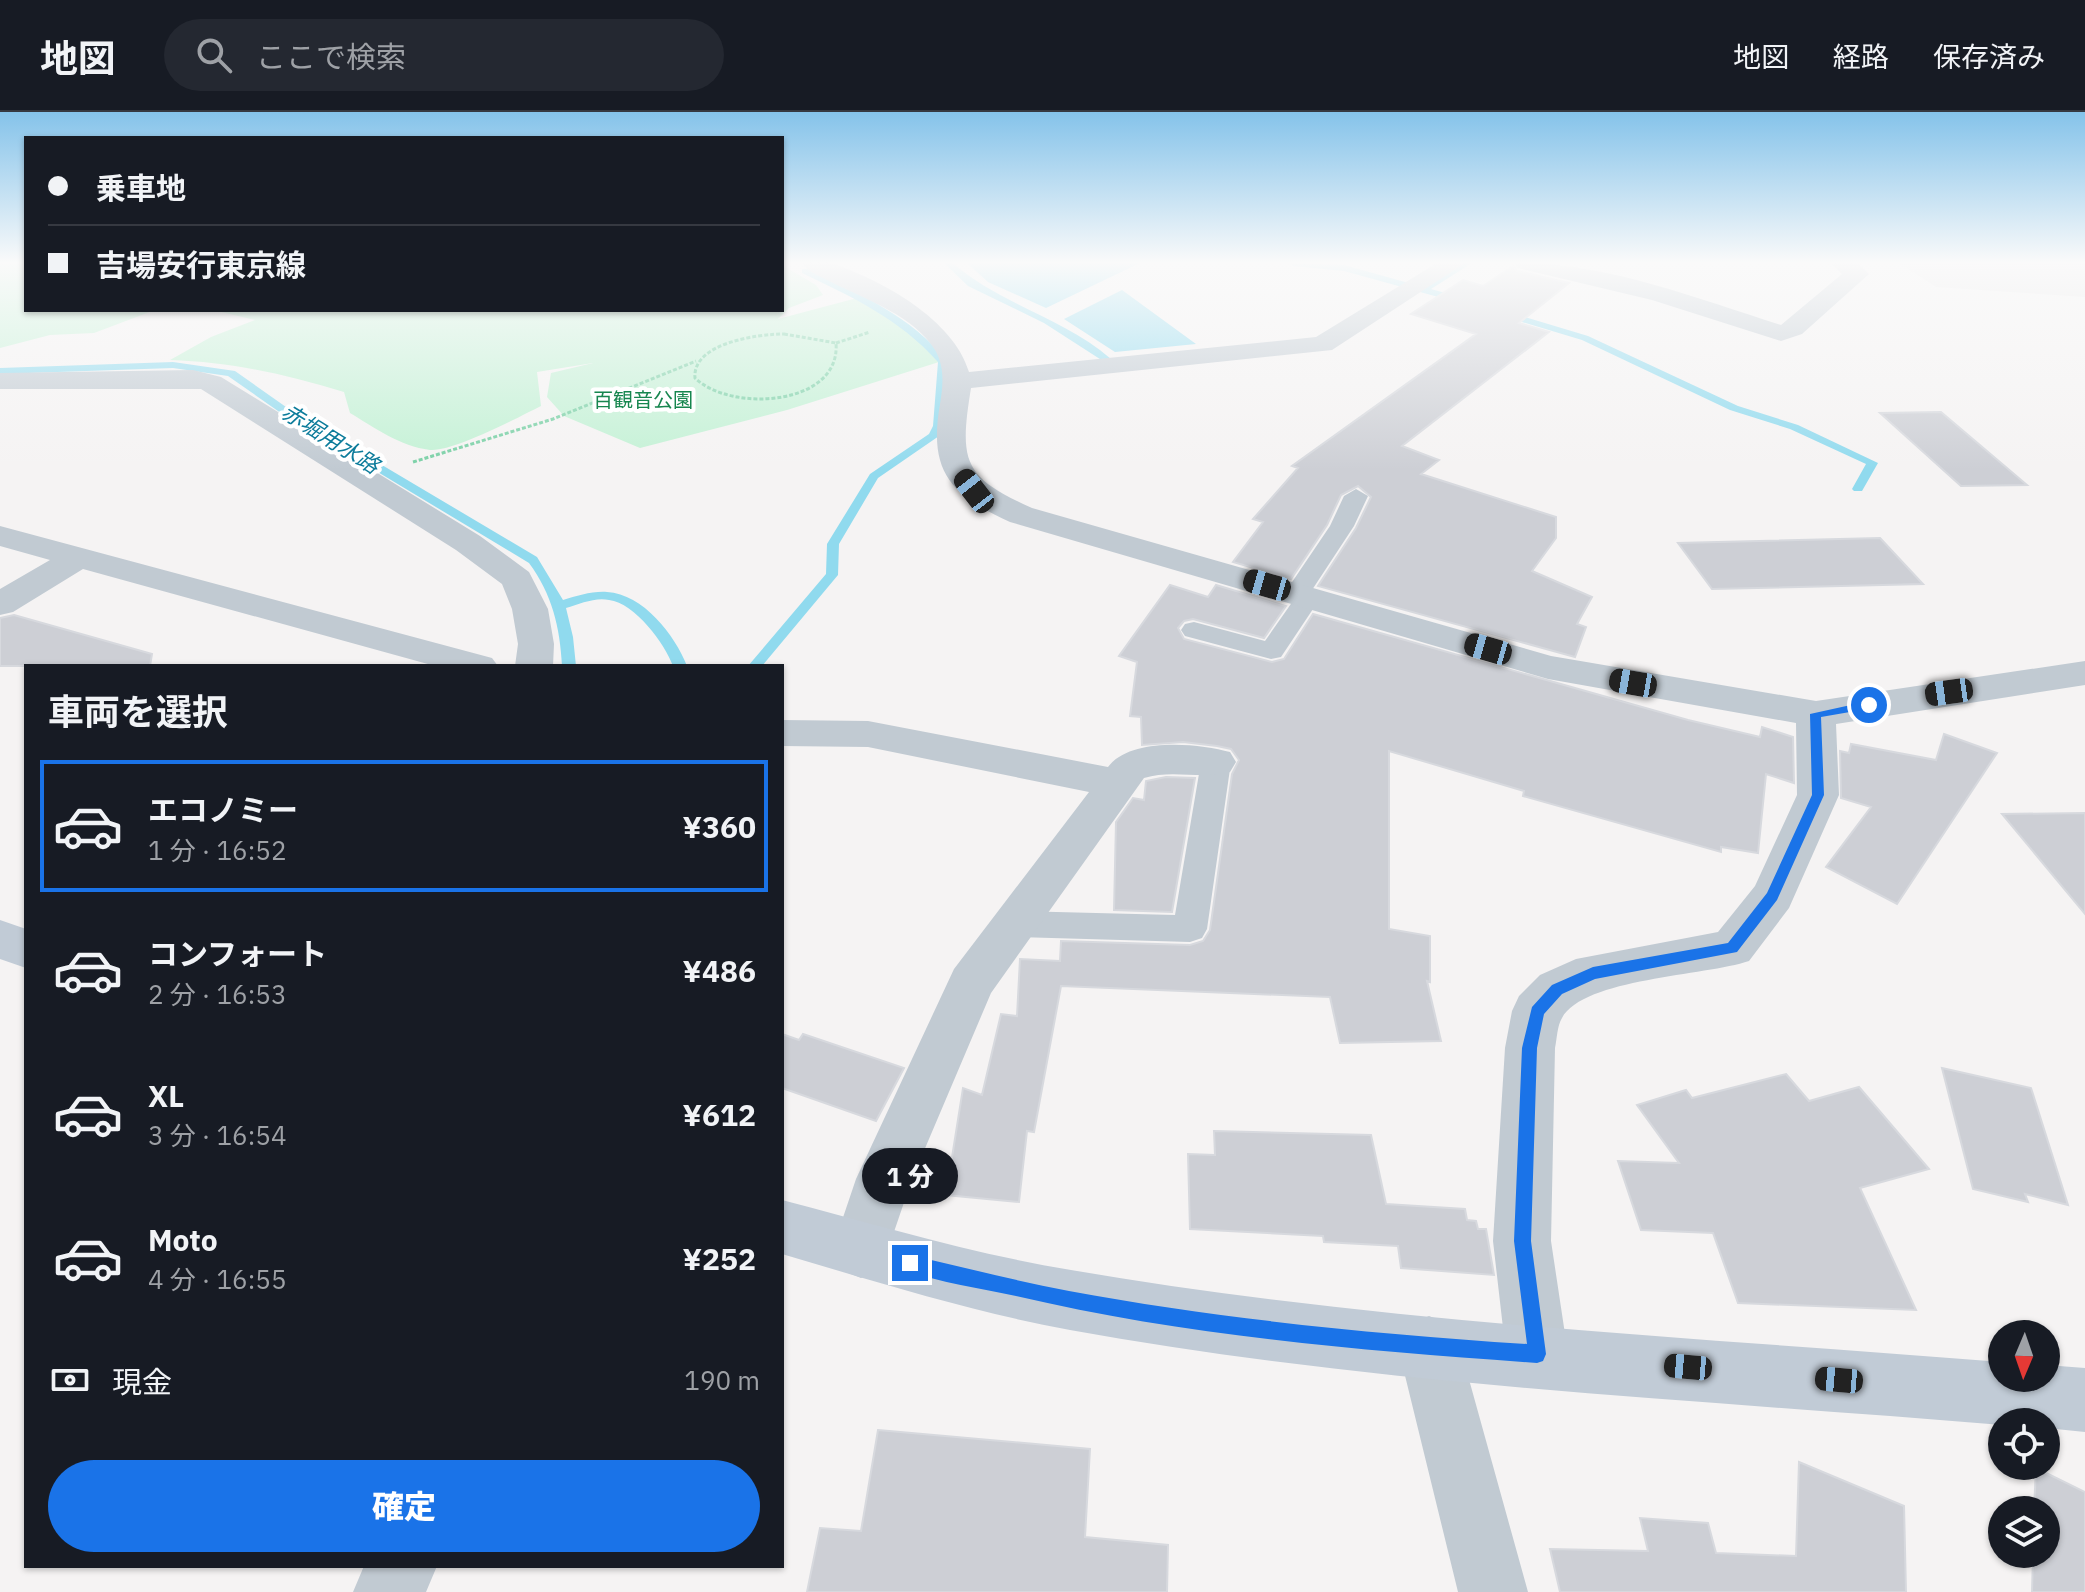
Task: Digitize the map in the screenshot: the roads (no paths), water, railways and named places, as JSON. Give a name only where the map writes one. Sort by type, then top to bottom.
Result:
[{"type":"main road","points":[[0,939],[24,948]]},
{"type":"main road","points":[[784,1228],[861,1250],[1069,1300],[1429,1347],[2085,1400]]},
{"type":"street","points":[[930,332],[946,346],[958,381],[948,436],[957,470],[974,491],[1021,515],[1548,667],[1816,714],[2085,673]]},
{"type":"street","points":[[958,381],[1323,344],[1342,332]]},
{"type":"street","points":[[0,381],[202,381],[468,543],[517,579],[530,609],[536,644],[534,664]]},
{"type":"street","points":[[0,536],[472,664]]},
{"type":"street","points":[[0,604],[78,558]]},
{"type":"street","points":[[1537,1354],[1522,1241],[1530,1048],[1537,1011],[1557,989],[1593,973],[1732,948],[1773,896],[1818,795],[1816,714]]},
{"type":"street","points":[[784,733],[868,734],[1117,783]]},
{"type":"street","points":[[861,1250],[884,1179],[971,983],[1129,768],[1160,758],[1216,762]]},
{"type":"street","points":[[1429,1347],[1493,1592]]},
{"type":"street","points":[[388,1592],[402,1568]]},
{"type":"lane","points":[[1194,630],[1271,651],[1356,496]]},
{"type":"lane","points":[[1017,924],[1190,929],[1216,762]]},
{"type":"water","points":[[1084,332],[1180,332],[1196,344],[1115,352]]},
{"type":"waterway","points":[[757,664],[832,575],[833,544],[874,476],[934,436],[938,426],[943,362],[914,332]]},
{"type":"waterway","points":[[1064,332],[1106,359]]},
{"type":"waterway","points":[[1565,332],[1585,338],[1734,408],[1794,427],[1872,463],[1858,489]]},
{"type":"waterway","name":"赤堀用水路","points":[[0,371],[173,365],[231,373],[292,416],[533,560],[556,597],[567,637],[569,664]]},
{"type":"waterway","points":[[561,605],[588,597],[617,597],[635,607],[654,626],[671,647],[679,664]]},
{"type":"park label","name":"百観音公園","points":[[643,399]]}]
